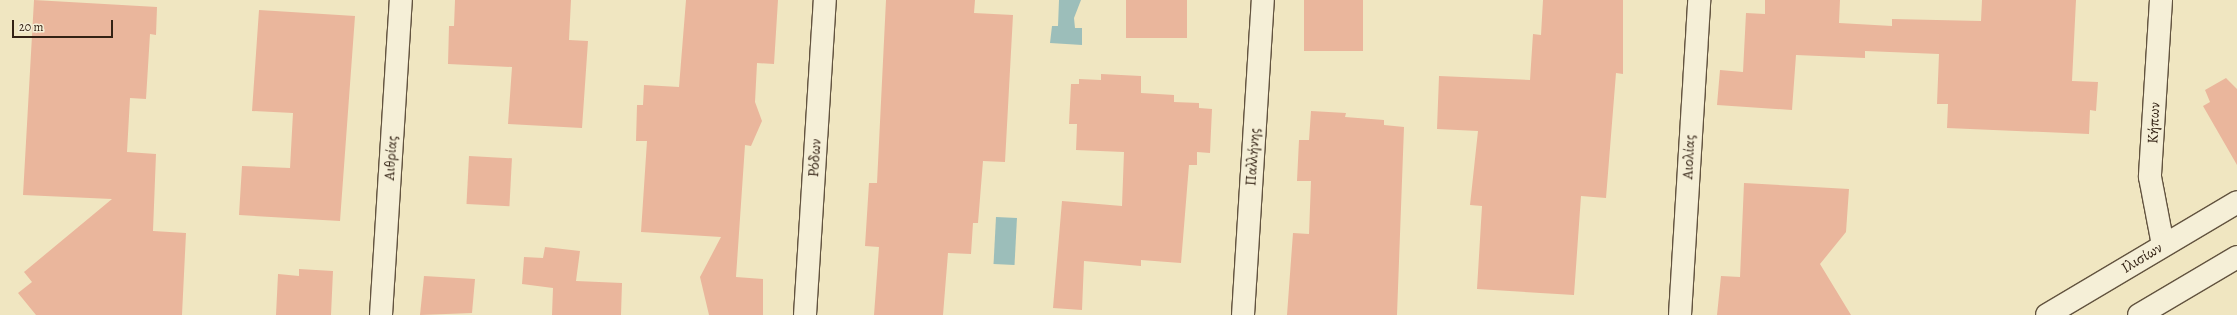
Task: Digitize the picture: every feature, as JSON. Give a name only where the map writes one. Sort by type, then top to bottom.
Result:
[{"type":"street","name":"Αιθρίας","points":[[381,315],[401,0]]},
{"type":"street","name":"Ρόδων","points":[[805,315],[825,0]]},
{"type":"street","name":"Παλλήνης","points":[[1243,315],[1263,0]]},
{"type":"street","name":"Αιολίας","points":[[1680,315],[1699,0]]},
{"type":"street","name":"Κήπων","points":[[2161,0],[2150,177],[2163,245]]},
{"type":"street","name":"Ιλισίων","points":[[2047,315],[2237,202]]},
{"type":"street","points":[[2140,315],[2237,257]]},
{"type":"water","points":[[1059,0],[1081,0],[1074,18],[1075,28],[1082,28],[1082,45],[1050,43],[1052,26],[1058,26]]},
{"type":"water","points":[[996,217],[1017,218],[1015,265],[994,264]]},
{"type":"building","points":[[34,0],[157,7],[156,35],[150,34],[146,99],[130,98],[127,152],[156,154],[153,231],[186,233],[182,315],[36,315],[18,293],[32,282],[24,272],[112,199],[23,195]]},
{"type":"building","points":[[455,0],[571,0],[569,40],[588,41],[582,128],[508,124],[512,67],[448,64],[449,26],[454,26]]},
{"type":"building","points":[[686,0],[778,0],[774,64],[757,63],[755,102],[762,121],[751,146],[745,145],[736,277],[763,279],[763,315],[709,315],[700,277],[721,237],[641,232],[647,141],[636,141],[637,105],[643,105],[644,85],[679,87]]},
{"type":"building","points":[[886,0],[975,0],[974,13],[1013,15],[1005,162],[983,161],[978,223],[973,223],[971,254],[948,253],[943,315],[874,315],[879,247],[865,246],[869,183],[877,183]]},
{"type":"building","points":[[1126,0],[1187,0],[1187,38],[1126,38]]},
{"type":"building","points":[[1304,0],[1363,0],[1363,51],[1304,51]]},
{"type":"building","points":[[1543,0],[1623,0],[1623,74],[1616,73],[1606,198],[1581,196],[1574,295],[1477,289],[1482,206],[1470,205],[1478,131],[1437,129],[1439,76],[1530,80],[1533,34],[1541,35]]},
{"type":"building","points":[[1765,0],[1840,0],[1839,23],[1892,26],[1892,19],[1981,21],[1982,0],[2076,0],[2072,81],[2098,82],[2096,111],[2090,110],[2089,134],[1947,128],[1948,104],[1937,104],[1939,54],[1865,51],[1865,58],[1796,55],[1792,110],[1717,105],[1720,70],[1743,72],[1746,13],[1765,14]]},
{"type":"building","points":[[259,10],[355,16],[340,221],[239,215],[242,166],[290,168],[293,113],[252,111]]},
{"type":"building","points":[[1101,74],[1141,76],[1141,93],[1174,95],[1174,102],[1199,103],[1199,108],[1212,109],[1210,153],[1197,152],[1197,165],[1189,165],[1181,263],[1141,260],[1141,266],[1084,261],[1082,310],[1053,308],[1062,201],[1122,206],[1124,152],[1076,150],[1077,124],[1069,124],[1071,84],[1079,84],[1079,79],[1101,80]]},
{"type":"building","points":[[2226,78],[2237,89],[2237,165],[2203,106],[2210,102],[2205,90]]},
{"type":"building","points":[[1311,111],[1346,113],[1345,117],[1384,120],[1384,125],[1404,127],[1397,315],[1287,315],[1293,233],[1309,234],[1311,181],[1297,181],[1299,140],[1309,140]]},
{"type":"building","points":[[469,156],[512,158],[509,206],[466,204]]},
{"type":"building","points":[[1744,183],[1849,189],[1846,232],[1820,264],[1851,315],[1717,315],[1721,276],[1740,277]]},
{"type":"building","points":[[545,247],[580,251],[576,281],[622,283],[621,315],[552,315],[553,288],[522,284],[524,257],[543,258]]},
{"type":"building","points":[[299,269],[333,271],[331,315],[276,315],[278,274],[299,276]]},
{"type":"building","points":[[424,276],[475,279],[472,313],[420,315]]}]
